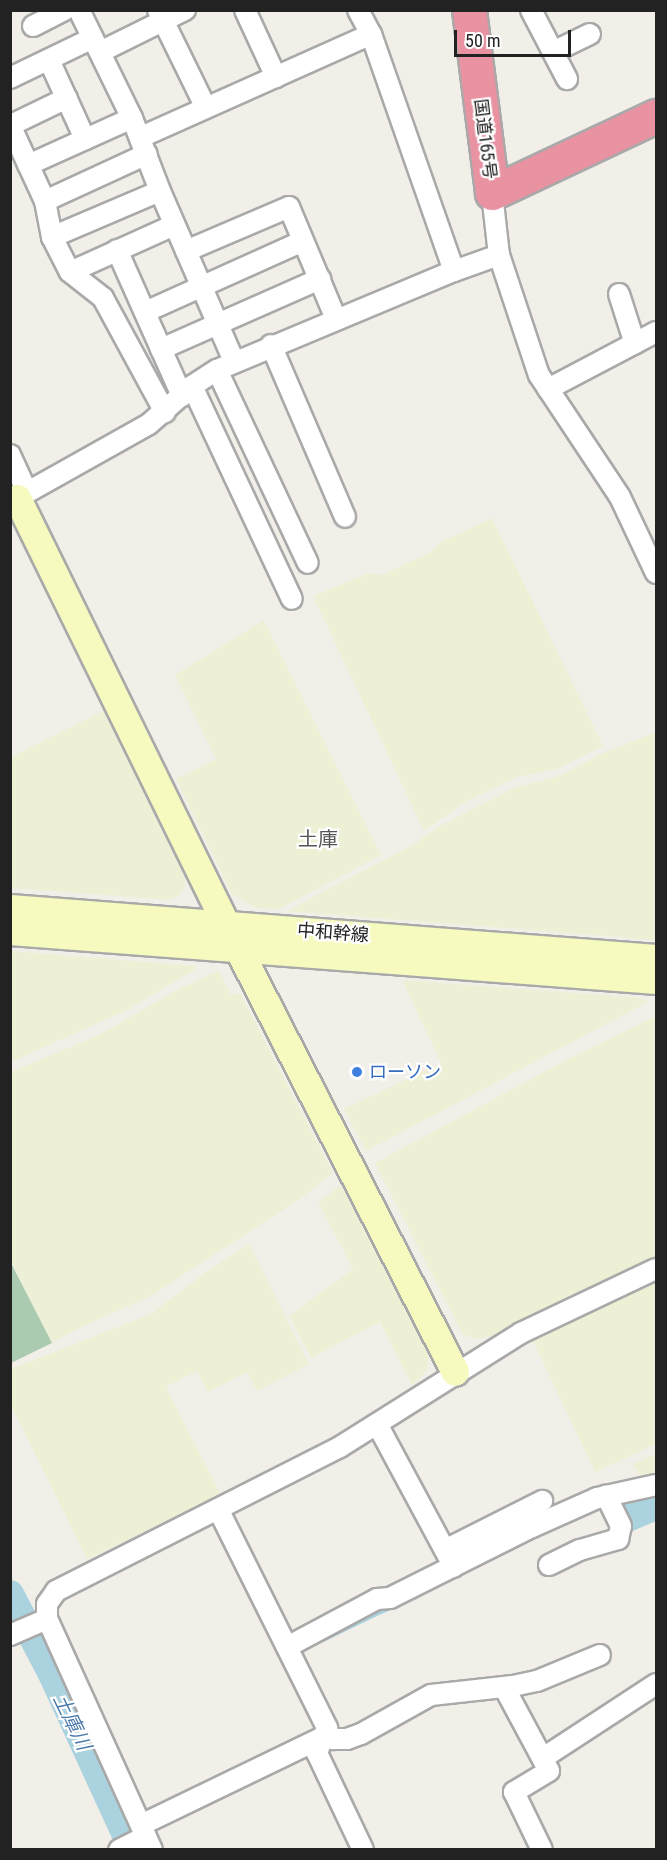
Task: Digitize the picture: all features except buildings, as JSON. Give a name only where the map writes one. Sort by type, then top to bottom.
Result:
[{"type":"highway","name":"国道165号","points":[[469,10],[492,193],[657,116]]},
{"type":"main road","points":[[18,497],[226,925],[455,1372]]},
{"type":"main road","name":"中和幹線","points":[[10,908],[657,958]]},
{"type":"main road","name":"中和幹線","points":[[10,932],[240,951],[657,980]]},
{"type":"street","points":[[33,26],[64,10]]},
{"type":"street","points":[[79,10],[144,146],[174,225],[217,323],[225,366],[308,563]]},
{"type":"street","points":[[10,78],[49,60],[97,45],[161,16],[185,10]]},
{"type":"street","points":[[245,10],[276,77]]},
{"type":"street","points":[[358,10],[371,34],[454,271]]},
{"type":"street","points":[[531,10],[567,79]]},
{"type":"street","points":[[161,16],[206,108]]},
{"type":"street","points":[[45,201],[144,146],[206,108],[371,34]]},
{"type":"street","points":[[553,52],[590,34]]},
{"type":"street","points":[[49,60],[85,139]]},
{"type":"street","points":[[67,98],[11,125],[45,201],[52,237],[70,272],[103,298],[165,412]]},
{"type":"street","points":[[28,165],[132,118]]},
{"type":"street","points":[[52,237],[160,191]]},
{"type":"street","points":[[492,193],[499,255],[532,360],[548,389],[620,497],[657,573]]},
{"type":"street","points":[[186,251],[289,207],[336,319]]},
{"type":"street","points":[[70,272],[174,225]]},
{"type":"street","points":[[145,312],[303,241]]},
{"type":"street","points":[[117,250],[161,349],[187,391],[292,599]]},
{"type":"street","points":[[10,456],[18,497],[149,424],[187,391],[225,366],[271,345],[499,255]]},
{"type":"street","points":[[161,349],[320,279]]},
{"type":"street","points":[[620,294],[635,344]]},
{"type":"street","points":[[548,389],[657,332]]},
{"type":"street","points":[[271,345],[345,517]]},
{"type":"street","points":[[146,1837],[47,1619],[47,1604],[56,1591],[321,1457],[377,1424],[455,1372],[539,1324],[657,1269]]},
{"type":"street","points":[[377,1424],[449,1558]]},
{"type":"street","points":[[449,1558],[532,1527],[606,1495],[657,1485]]},
{"type":"street","points":[[549,1565],[580,1550],[618,1539],[621,1526],[606,1495]]},
{"type":"street","points":[[287,1647],[377,1599],[390,1598],[449,1558],[542,1501]]},
{"type":"street","points":[[218,1509],[327,1728],[317,1753],[363,1850]]},
{"type":"street","points":[[10,1635],[47,1619]]},
{"type":"street","points":[[119,1850],[325,1736],[333,1739],[347,1739],[361,1734],[431,1695],[504,1687],[560,1674],[600,1655]]},
{"type":"street","points":[[543,1758],[657,1684]]},
{"type":"street","points":[[504,1687],[549,1771],[514,1792],[542,1850]]},
{"type":"green space","points":[[492,518],[603,746],[557,769],[517,777],[465,802],[424,831],[313,596],[369,573],[381,575],[431,552],[441,542]]},
{"type":"green space","points":[[264,620],[381,855],[279,909],[256,908],[232,894],[176,779],[216,759],[175,675]]},
{"type":"green space","points":[[103,711],[184,875],[185,887],[178,897],[170,900],[11,888],[11,757]]},
{"type":"green space","points":[[656,732],[656,940],[287,911],[414,844],[440,826],[514,788],[559,776],[601,754]]},
{"type":"green space","points":[[10,951],[196,966],[196,969],[127,1010],[11,1062]]},
{"type":"green space","points":[[219,970],[231,995],[240,993],[333,1173],[300,1199],[149,1297],[81,1327],[52,1343],[11,1261],[11,1072],[99,1035],[175,991]]},
{"type":"green space","points":[[402,980],[642,998],[648,1002],[366,1151],[344,1109],[441,1063]]},
{"type":"green space","points":[[656,1016],[656,1256],[492,1336],[476,1339],[463,1335],[375,1163],[570,1058]]},
{"type":"green space","points":[[341,1185],[429,1356],[426,1371],[412,1386],[380,1322],[311,1358],[289,1316],[353,1269],[318,1202]]},
{"type":"green space","points":[[249,1244],[309,1364],[257,1391],[247,1372],[208,1392],[197,1371],[166,1387],[221,1495],[87,1559],[11,1405],[11,1369],[151,1314],[206,1272]]},
{"type":"green space","points":[[10,1261],[52,1343],[11,1363],[10,1363]]},
{"type":"green space","points":[[656,1279],[656,1444],[595,1472],[532,1339]]},
{"type":"green space","points":[[656,1454],[656,1478],[643,1481],[633,1464]]},
{"type":"water","points":[[656,1491],[656,1521],[628,1533],[616,1501]]},
{"type":"water","points":[[416,1591],[419,1598],[305,1651],[302,1657],[295,1651],[302,1643]]},
{"type":"waterway","name":"土庫川","points":[[10,1594],[51,1672],[133,1850]]},
{"type":"place","name":"ローソン","points":[[357,1072]]},
{"type":"district","name":"土庫","points":[[318,839]]}]
